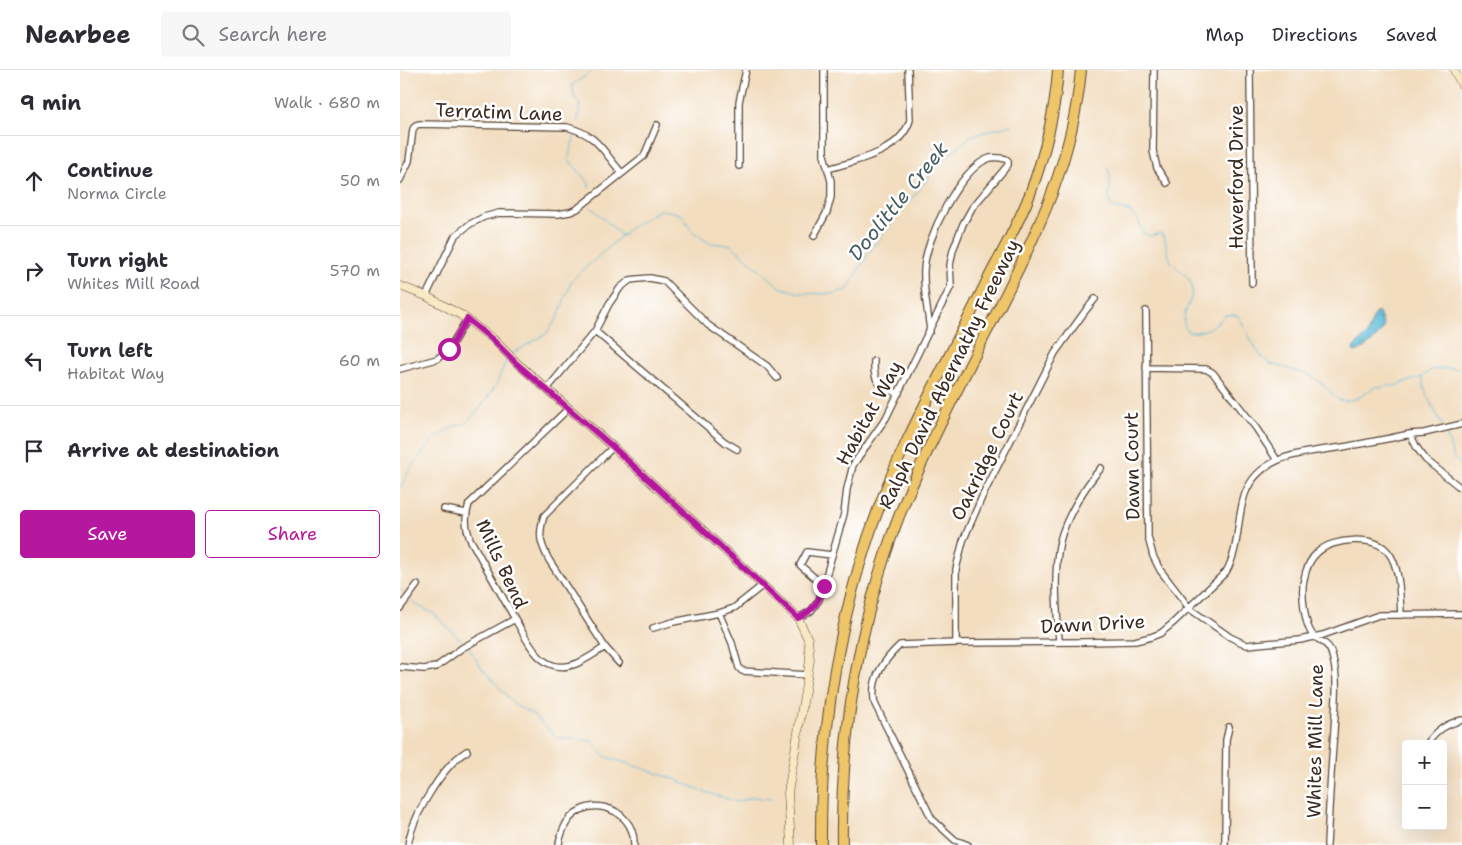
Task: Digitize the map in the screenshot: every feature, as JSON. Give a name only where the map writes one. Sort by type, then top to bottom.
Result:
[{"type":"highway","name":"Ralph David Abernathy Freeway","points":[[821,845],[821,787],[829,702],[844,623],[861,558],[881,502],[907,441],[1030,194],[1048,135],[1058,70]]},
{"type":"highway","name":"Ralph David Abernathy Freeway","points":[[842,845],[844,765],[851,703],[863,639],[879,576],[892,535],[915,476],[1048,208],[1069,141],[1081,70]]},
{"type":"street","points":[[739,166],[739,102],[746,70]]},
{"type":"street","points":[[814,236],[827,212],[831,197],[831,181],[824,155],[824,70]]},
{"type":"street","points":[[828,169],[880,152],[894,144],[901,137],[908,128],[910,120],[908,70]]},
{"type":"street","points":[[1154,70],[1153,151],[1158,168],[1167,183]]},
{"type":"street","name":"Haverford Drive","points":[[1250,70],[1252,283]]},
{"type":"street","points":[[1454,70],[1462,85]]},
{"type":"street","name":"Terratim Lane","points":[[400,180],[409,161],[413,129],[416,125],[420,124],[567,127],[582,132],[595,140],[606,151],[622,173]]},
{"type":"street","points":[[426,296],[455,236],[470,224],[498,213],[570,212],[595,196],[644,156],[657,125]]},
{"type":"street","name":"Habitat Way","points":[[798,618],[816,606],[824,586],[844,514],[846,491],[853,464],[886,418],[930,331],[951,286],[950,265],[953,250],[963,224],[977,201],[1008,165],[1006,158],[991,158],[977,166],[962,182],[938,222],[930,242],[924,268],[924,293],[930,331]]},
{"type":"street","points":[[547,389],[596,331],[609,304],[620,288],[630,280],[650,278],[664,281],[708,325],[767,366],[776,378]]},
{"type":"street","points":[[400,286],[426,296],[467,319],[493,340],[613,447],[798,618],[806,631],[810,649],[808,675],[788,793],[791,845]]},
{"type":"street","name":"Oakridge Court","points":[[956,643],[956,569],[963,541],[982,497],[1055,353],[1095,300]]},
{"type":"street","name":"Dawn Court","points":[[1146,311],[1148,537],[1153,556],[1160,570],[1190,608],[1230,637],[1247,645],[1300,640],[1315,636]]},
{"type":"street","points":[[400,369],[437,359],[449,349],[467,319]]},
{"type":"street","points":[[596,331],[725,442],[737,450]]},
{"type":"street","points":[[874,361],[874,371],[878,382],[883,388],[899,393]]},
{"type":"street","points":[[1146,368],[1206,370],[1213,373],[1256,428],[1277,460]]},
{"type":"street","name":"Mills Bend","points":[[400,667],[424,669],[436,667],[480,638],[515,619],[470,539],[465,525],[466,513],[469,504],[569,408]]},
{"type":"street","name":"Dawn Drive","points":[[968,845],[955,840],[932,819],[874,704],[874,692],[880,669],[885,660],[901,644],[1135,641],[1151,637],[1161,633],[1190,608],[1226,572],[1232,562],[1240,510],[1246,492],[1255,477],[1266,467],[1290,455],[1424,433],[1462,424]]},
{"type":"street","points":[[1410,434],[1426,460],[1462,489]]},
{"type":"street","points":[[613,447],[544,516],[540,529],[542,547],[549,560],[605,647],[619,663]]},
{"type":"street","points":[[1059,642],[1057,563],[1060,541],[1087,484],[1101,468]]},
{"type":"street","points":[[444,510],[466,513]]},
{"type":"street","name":"Whites Mill Lane","points":[[1327,845],[1335,684],[1334,661],[1330,648],[1315,636],[1305,614],[1303,600],[1304,577],[1309,563],[1317,552],[1341,542],[1370,541],[1378,544],[1388,552],[1392,560],[1397,578],[1401,614]]},
{"type":"street","points":[[824,586],[800,565],[807,552],[832,555]]},
{"type":"street","points":[[400,608],[417,585]]},
{"type":"street","points":[[653,628],[734,608],[763,585]]},
{"type":"street","points":[[719,613],[732,643],[738,668],[742,671],[808,675]]},
{"type":"street","points":[[1315,636],[1371,617],[1401,614],[1462,614]]},
{"type":"street","points":[[515,619],[537,655],[550,664],[560,667],[570,666],[582,662],[605,647]]},
{"type":"street","points":[[1430,740],[1437,730],[1462,720]]},
{"type":"street","points":[[1225,845],[1226,740],[1229,726]]},
{"type":"street","points":[[408,845],[412,827],[419,811],[453,762],[467,751]]},
{"type":"street","points":[[558,845],[565,825],[577,810],[598,806],[614,810],[628,822],[632,829],[634,845]]},
{"type":"water","points":[[1375,313],[1379,313],[1383,329],[1370,343],[1354,352],[1353,348],[1367,335]]},
{"type":"waterway","points":[[578,121],[580,105],[574,96],[572,85],[594,70]]},
{"type":"waterway","name":"Doolittle Creek","points":[[513,353],[546,334],[558,317],[572,280],[630,228],[659,210],[682,215],[692,231],[709,243],[731,245],[780,287],[799,293],[831,294],[847,290],[869,252],[942,161],[971,136],[1013,125]]},
{"type":"waterway","points":[[575,135],[568,159],[589,183],[589,188]]},
{"type":"waterway","name":"Doolittle Creek","points":[[1107,167],[1110,177],[1109,198],[1113,208],[1130,211],[1138,220],[1143,233],[1150,236],[1161,233],[1164,237],[1170,260],[1191,283],[1191,297],[1184,317],[1185,327],[1188,332],[1199,332],[1213,326],[1225,315],[1236,315],[1262,357],[1271,364],[1310,375],[1339,400],[1347,401],[1358,398],[1375,387],[1394,386],[1422,377],[1431,370],[1447,368],[1462,370]]},
{"type":"waterway","points":[[591,207],[621,235]]},
{"type":"waterway","name":"Doolittle Creek","points":[[400,488],[412,466],[435,438],[455,426],[465,424],[481,407],[495,387],[507,359]]},
{"type":"waterway","points":[[1422,377],[1426,394],[1443,426]]},
{"type":"waterway","points":[[1445,430],[1454,459],[1462,465]]},
{"type":"waterway","points":[[400,589],[407,596]]},
{"type":"waterway","points":[[410,599],[415,604],[434,614],[464,643]]},
{"type":"waterway","points":[[469,648],[481,667],[515,705],[532,714],[558,738],[592,741],[604,756],[737,802],[753,797],[771,799]]},
{"type":"route","points":[[449,349],[467,319],[613,447],[798,618],[816,606],[824,586]]}]
